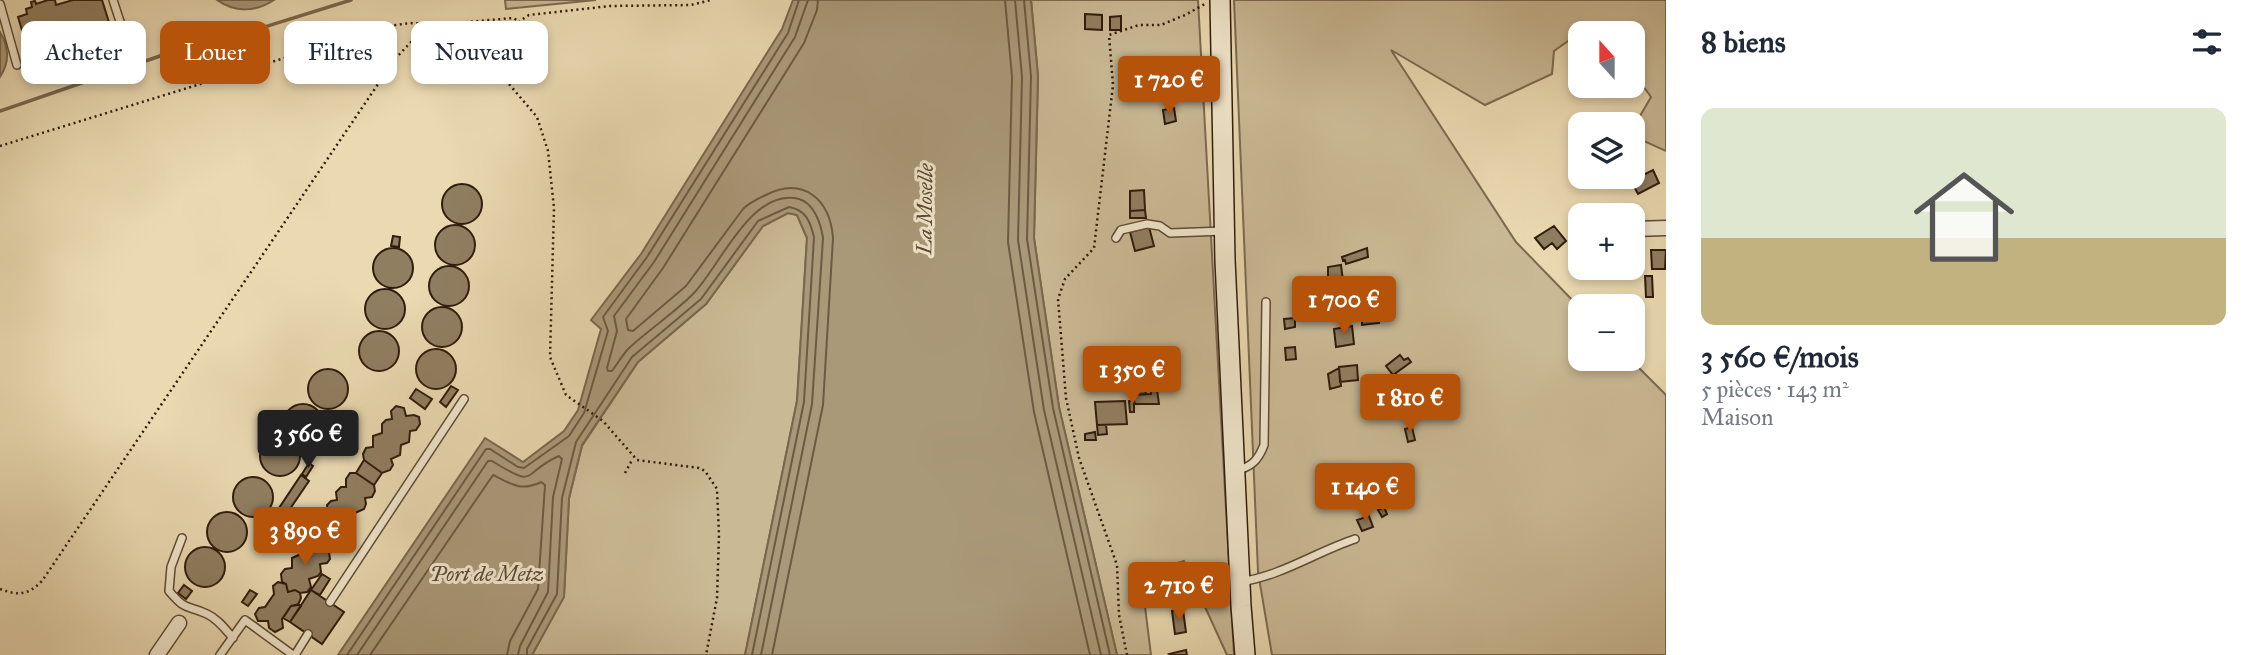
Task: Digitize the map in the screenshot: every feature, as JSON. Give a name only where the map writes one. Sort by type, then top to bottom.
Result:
[{"type":"main road","points":[[1220,1],[1224,231],[1245,655]]},
{"type":"street","points":[[1645,229],[1666,228]]},
{"type":"street","points":[[157,655],[180,623]]},
{"type":"lane","points":[[113,0],[120,21]]},
{"type":"lane","points":[[0,4],[17,65]]},
{"type":"lane","points":[[1116,238],[1121,230],[1147,224],[1160,226],[1170,233],[1224,231]]},
{"type":"lane","points":[[1235,471],[1249,467],[1260,457],[1264,445],[1266,302]]},
{"type":"lane","points":[[330,602],[464,399]]},
{"type":"lane","points":[[182,538],[171,567],[169,591],[182,607],[209,615],[233,638]]},
{"type":"lane","points":[[1240,582],[1270,576],[1335,545],[1354,539]]},
{"type":"lane","points":[[220,655],[245,620],[294,655],[308,634]]},
{"type":"path","points":[[480,21],[513,18],[518,21],[529,15],[542,13],[610,6],[691,5],[711,0]]},
{"type":"path","points":[[1127,655],[1119,615],[1117,565],[1079,458],[1066,398],[1058,299],[1065,279],[1094,248],[1113,85],[1109,35],[1139,24],[1161,25],[1204,4],[1220,1]]},
{"type":"path","points":[[0,146],[388,26],[411,23]]},
{"type":"path","points":[[0,589],[24,595],[41,581],[395,59],[411,42]]},
{"type":"path","points":[[509,84],[537,117],[548,151],[555,208],[550,357],[566,395],[603,421],[631,458],[699,468],[705,471],[717,489],[717,598],[706,655]]},
{"type":"path","points":[[625,473],[631,458]]},
{"type":"shaded area","points":[[505,0],[596,0],[506,9]]},
{"type":"shaded area","points":[[1031,0],[1198,0],[1234,655],[1227,655],[1184,561],[1141,574],[1151,655],[1117,655],[1059,407],[1034,238],[1038,76]]},
{"type":"shaded area","points":[[1234,0],[1666,0],[1666,151],[1645,141],[1645,112],[1642,112],[1651,97],[1645,89],[1645,21],[1568,21],[1568,41],[1554,51],[1552,74],[1485,105],[1391,50],[1516,242],[1568,296],[1568,371],[1642,371],[1666,395],[1666,655],[1272,655],[1258,572]]},
{"type":"shaded area","points":[[788,213],[797,215],[807,238],[797,401],[745,655],[532,655],[564,596],[569,498],[582,446],[638,362],[706,304],[763,226]]},
{"type":"water","points":[[217,0],[274,0],[253,9],[238,9]]},
{"type":"water","points":[[793,0],[1031,0],[1038,76],[1034,238],[1059,407],[1117,655],[745,655],[797,401],[807,238],[797,215],[788,213],[763,226],[706,304],[638,362],[582,445],[569,498],[564,597],[532,655],[338,655],[485,438],[523,462],[564,431],[578,410],[601,329],[591,320],[641,254],[782,29]]},
{"type":"water","points":[[0,32],[7,55],[0,77]]},
{"type":"building","points":[[48,0],[55,0],[56,5],[73,0],[102,0],[109,21],[21,21],[21,27],[18,17],[27,14],[26,9],[32,7],[31,2],[35,1],[36,4]]},
{"type":"building","points":[[1085,14],[1102,15],[1102,30],[1085,29]]},
{"type":"building","points":[[1121,16],[1121,30],[1110,30],[1110,17]]},
{"type":"building","points":[[1174,108],[1176,121],[1165,124],[1163,110]]},
{"type":"building","points":[[1653,170],[1659,183],[1638,194],[1635,189],[1645,189],[1645,174]]},
{"type":"building","points":[[462,184],[476,190],[482,204],[476,218],[462,224],[448,218],[442,204],[448,190]]},
{"type":"building","points":[[1144,190],[1145,210],[1130,211],[1130,191]]},
{"type":"building","points":[[1145,210],[1146,218],[1130,218],[1130,211]]},
{"type":"building","points":[[455,225],[469,231],[475,245],[469,259],[455,265],[441,259],[435,245],[441,231]]},
{"type":"building","points":[[1554,226],[1566,241],[1557,249],[1552,243],[1544,249],[1535,238]]},
{"type":"building","points":[[1149,227],[1154,246],[1135,251],[1130,232]]},
{"type":"building","points":[[393,236],[400,237],[399,247],[391,246]]},
{"type":"building","points":[[393,248],[407,254],[413,268],[407,282],[393,288],[379,282],[373,268],[379,254]]},
{"type":"building","points":[[1367,248],[1368,257],[1346,264],[1345,260],[1343,261],[1342,257]]},
{"type":"building","points":[[1651,250],[1666,250],[1665,269],[1652,269]]},
{"type":"building","points":[[1341,265],[1343,281],[1328,283],[1328,267]]},
{"type":"building","points":[[449,266],[463,272],[469,286],[463,300],[449,306],[435,300],[429,286],[435,272]]},
{"type":"building","points":[[1645,276],[1652,276],[1653,297],[1646,297]]},
{"type":"building","points":[[1343,281],[1344,289],[1329,291],[1328,283]]},
{"type":"building","points":[[1322,284],[1323,292],[1312,294],[1311,286]]},
{"type":"building","points":[[385,289],[399,295],[405,309],[399,323],[385,329],[371,323],[365,309],[371,295]]},
{"type":"building","points":[[1376,304],[1378,319],[1362,320],[1361,315],[1357,315],[1356,306]]},
{"type":"building","points":[[442,307],[456,313],[462,327],[456,341],[442,347],[428,341],[422,327],[428,313]]},
{"type":"building","points":[[1295,318],[1295,327],[1285,329],[1284,319]]},
{"type":"building","points":[[1378,319],[1379,323],[1362,325],[1362,320]]},
{"type":"building","points":[[1352,326],[1354,344],[1336,347],[1334,329]]},
{"type":"building","points":[[379,331],[393,337],[399,351],[393,365],[379,371],[365,365],[359,351],[365,337]]},
{"type":"building","points":[[1295,347],[1296,359],[1286,360],[1285,348]]},
{"type":"building","points":[[436,349],[450,355],[456,369],[450,383],[436,389],[422,383],[416,369],[422,355]]},
{"type":"building","points":[[1400,355],[1411,362],[1393,375],[1386,366]]},
{"type":"building","points":[[1357,365],[1358,380],[1340,382],[1339,367]]},
{"type":"building","points":[[1339,368],[1341,386],[1330,389],[1328,374]]},
{"type":"building","points":[[328,369],[342,375],[348,389],[342,403],[328,409],[314,403],[308,389],[314,375]]},
{"type":"building","points":[[1156,382],[1159,404],[1135,404],[1132,395],[1151,394],[1150,383]]},
{"type":"building","points":[[451,386],[458,390],[446,407],[440,402]]},
{"type":"building","points":[[416,389],[432,399],[425,409],[410,398]]},
{"type":"building","points":[[1145,390],[1146,394],[1132,395],[1132,391]]},
{"type":"building","points":[[1134,400],[1134,412],[1130,412],[1129,401]]},
{"type":"building","points":[[1125,401],[1127,424],[1097,425],[1095,402]]},
{"type":"building","points":[[303,404],[317,410],[323,424],[317,438],[303,444],[289,438],[283,424],[289,410]]},
{"type":"building","points":[[396,406],[404,408],[406,416],[419,417],[420,424],[416,430],[410,431],[409,442],[401,445],[400,455],[391,459],[393,465],[390,470],[382,473],[364,460],[363,454],[366,448],[373,447],[373,436],[382,433],[382,424],[392,419],[391,411]]},
{"type":"building","points":[[1097,425],[1106,425],[1107,434],[1098,435]]},
{"type":"building","points":[[1412,427],[1415,440],[1408,442],[1405,429]]},
{"type":"building","points":[[1095,432],[1096,440],[1085,440],[1085,434]]},
{"type":"building","points":[[280,436],[294,442],[300,456],[294,470],[280,476],[266,470],[260,456],[266,442]]},
{"type":"building","points":[[364,460],[382,473],[374,485],[356,473]]},
{"type":"building","points":[[309,463],[313,466],[306,477],[302,474]]},
{"type":"building","points":[[350,473],[356,473],[374,485],[375,491],[372,497],[365,498],[364,509],[355,513],[355,523],[346,526],[345,537],[337,540],[319,528],[317,522],[321,516],[328,514],[327,505],[337,500],[336,492],[341,487],[346,487],[346,479]]},
{"type":"building","points":[[301,475],[309,481],[279,525],[271,520]]},
{"type":"building","points":[[253,477],[267,483],[273,497],[267,511],[253,517],[239,511],[233,497],[239,483]]},
{"type":"building","points":[[1384,507],[1387,514],[1382,517],[1378,510]]},
{"type":"building","points":[[305,510],[314,516],[302,535],[292,529]]},
{"type":"building","points":[[227,512],[241,518],[247,532],[241,546],[227,552],[213,546],[207,532],[213,518]]},
{"type":"building","points":[[1369,516],[1373,527],[1362,531],[1357,520]]},
{"type":"building","points":[[319,528],[337,540],[329,552],[311,540]]},
{"type":"building","points":[[307,540],[329,552],[330,559],[327,563],[320,564],[321,572],[318,576],[309,579],[311,587],[307,592],[288,592],[281,574],[285,569],[292,568],[292,558],[301,554],[301,544]]},
{"type":"building","points":[[205,547],[219,553],[225,567],[219,581],[205,587],[191,581],[185,567],[191,553]]},
{"type":"building","points":[[322,574],[330,579],[320,595],[311,590]]},
{"type":"building","points":[[1163,575],[1182,575],[1182,592],[1164,593]]},
{"type":"building","points":[[278,582],[286,584],[288,592],[295,590],[300,593],[301,598],[298,605],[291,606],[282,619],[283,628],[275,632],[269,628],[268,621],[258,621],[255,614],[259,608],[265,607],[274,594],[273,586]]},
{"type":"building","points":[[184,585],[192,591],[186,599],[178,593]]},
{"type":"building","points":[[250,590],[257,594],[248,606],[242,602]]},
{"type":"building","points":[[311,590],[344,612],[322,644],[290,622]]},
{"type":"building","points":[[291,606],[301,606],[290,622],[283,618]]},
{"type":"building","points":[[1183,610],[1186,632],[1175,634],[1172,611]]},
{"type":"building","points":[[1186,650],[1187,655],[1169,654]]},
{"type":"waterway","points":[[0,111],[160,56],[226,39],[351,0]]},
{"type":"water label","name":"La Moselle","points":[[925,209]]},
{"type":"water label","name":"Port de Metz","points":[[487,574]]}]
